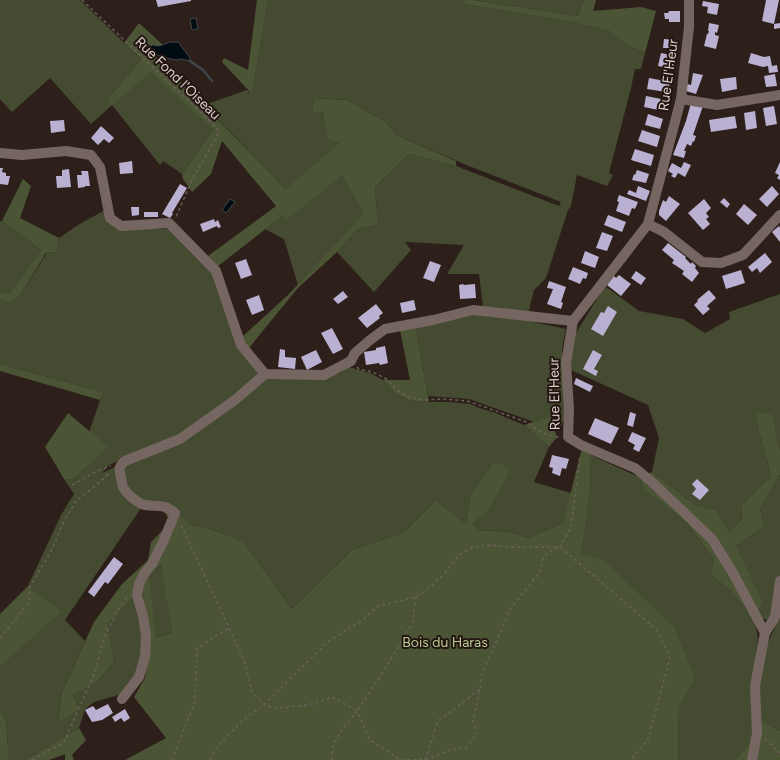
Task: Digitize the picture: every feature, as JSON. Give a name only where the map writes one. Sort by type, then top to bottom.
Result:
[{"type":"street","name":"Rue El'Heur","points":[[689,0],[689,27],[681,99],[648,224],[573,321],[566,363],[568,437],[581,445],[635,468],[652,482],[712,539],[733,573],[765,633]]},
{"type":"street","points":[[681,99],[717,105],[780,95]]},
{"type":"street","points":[[0,153],[22,155],[66,151],[91,154],[100,167],[110,218],[121,226],[169,223],[216,271],[241,345],[265,374]]},
{"type":"street","points":[[648,224],[664,232],[702,262],[721,263],[743,255],[780,215]]},
{"type":"street","points":[[122,699],[139,677],[145,657],[146,636],[143,616],[137,595],[138,584],[152,564],[175,513],[164,506],[143,505],[130,496],[123,487],[119,470],[116,466],[180,439],[235,400],[265,374],[324,375],[351,361],[355,353],[385,329],[433,320],[473,310],[573,321]]},
{"type":"street","points":[[752,760],[757,733],[755,686],[765,633],[775,617],[780,581]]},
{"type":"path","name":"Rue Fond l'Oiseau","points":[[82,0],[215,126],[219,132],[192,180],[172,226]]},
{"type":"path","points":[[351,361],[359,369],[372,372],[388,380],[397,390],[409,397],[423,400],[445,399],[467,401],[528,423],[537,430],[546,434],[561,438],[568,437]]},
{"type":"path","points":[[175,513],[244,660],[252,692],[264,705],[277,708],[308,705],[333,697],[357,711],[370,740],[400,760],[429,759],[452,749],[466,748],[477,734],[473,721],[482,674],[511,608],[540,572],[543,558],[549,552],[560,547],[571,528],[581,445]]},
{"type":"path","points":[[72,485],[97,471],[116,466]]},
{"type":"path","points":[[0,638],[29,602],[30,588],[51,551],[64,522],[76,501],[111,472],[116,466]]},
{"type":"path","points":[[210,760],[217,747],[243,720],[264,705],[329,641],[364,619],[378,606],[416,597],[428,589],[445,573],[459,555],[473,547],[487,545],[513,547],[560,547],[657,630],[670,658],[648,740],[632,756],[632,760]]},
{"type":"path","points":[[32,760],[64,742],[95,672],[104,637],[121,605],[138,584]]},
{"type":"path","points":[[332,760],[332,745],[384,672],[412,622],[416,597]]},
{"type":"path","points":[[172,760],[195,702],[197,648],[229,628]]},
{"type":"path","points":[[425,759],[438,721],[480,689]]},
{"type":"path","points":[[757,733],[780,753]]},
{"type":"green space","points":[[0,0],[80,0],[141,59],[108,99],[112,104],[151,71],[213,130],[182,174],[163,161],[160,165],[112,105],[91,124],[50,78],[12,112],[0,99]]},
{"type":"green space","points":[[257,0],[268,0],[251,93],[222,62],[224,58],[248,70]]},
{"type":"green space","points":[[268,0],[465,0],[465,4],[571,22],[611,31],[625,44],[645,53],[641,69],[635,69],[609,173],[613,175],[607,186],[577,175],[571,206],[568,210],[546,278],[534,290],[528,314],[483,307],[479,274],[447,274],[464,245],[405,242],[411,250],[374,292],[337,252],[358,229],[378,224],[375,187],[409,154],[456,166],[559,206],[561,202],[469,166],[396,135],[386,122],[347,100],[314,98],[312,113],[323,112],[328,138],[339,143],[287,190],[204,105],[247,90],[250,93],[254,83]]},
{"type":"green space","points":[[465,0],[578,16],[584,0],[596,0],[593,11],[641,7],[656,11],[645,53],[625,44],[610,31],[571,22],[464,4]]},
{"type":"green space","points":[[473,0],[584,0],[578,16]]},
{"type":"green space","points":[[139,23],[165,47],[155,56],[286,189],[339,143],[328,139],[323,112],[312,113],[314,98],[347,100],[386,122],[396,135],[456,161],[456,166],[409,154],[375,187],[378,224],[358,229],[337,252],[297,289],[249,348],[242,337],[289,294],[364,213],[342,175],[287,220],[282,216],[217,267],[208,256],[276,206],[222,141],[211,174],[192,192],[183,179],[182,174],[213,130],[151,72],[112,105],[108,99],[141,59],[124,43]]},
{"type":"green space","points":[[342,174],[364,213],[298,285],[284,239],[265,229],[282,216],[288,219]]},
{"type":"green space","points":[[23,179],[31,186],[20,218],[59,238],[56,252],[46,253],[19,297],[9,303],[0,300],[0,292],[10,294],[41,250],[2,221]]},
{"type":"green space","points":[[105,210],[107,221],[116,229],[171,229],[214,272],[239,344],[261,370],[258,377],[197,424],[165,442],[109,465],[102,473],[117,466],[123,490],[141,508],[65,620],[85,641],[62,692],[58,721],[80,709],[73,695],[96,683],[114,662],[108,623],[136,595],[144,637],[143,660],[125,693],[94,702],[85,709],[79,728],[25,760],[9,760],[6,721],[0,711],[0,667],[60,611],[28,586],[61,515],[74,494],[64,479],[73,479],[107,447],[89,432],[103,392],[0,364],[0,300],[9,303],[19,297],[47,253],[56,252],[59,238],[78,225]]},
{"type":"green space","points":[[0,221],[41,250],[10,295],[0,292]]},
{"type":"green space","points":[[605,286],[639,311],[683,319],[705,333],[730,319],[729,312],[780,294],[780,450],[772,416],[754,412],[771,476],[741,506],[742,519],[729,534],[716,510],[695,505],[652,472],[659,438],[648,405],[571,370],[570,349],[574,336]]},
{"type":"green space","points":[[472,313],[524,320],[566,329],[562,349],[565,416],[560,430],[555,431],[550,418],[534,422],[469,399],[428,396],[416,327]]},
{"type":"green space","points":[[416,327],[429,402],[408,400],[393,392],[383,380],[410,380],[400,330]]},
{"type":"green space","points":[[0,364],[103,392],[100,400],[0,371]]},
{"type":"green space","points":[[349,367],[370,373],[383,380],[393,392],[408,400],[470,404],[524,425],[549,447],[534,482],[571,493],[563,523],[529,538],[509,532],[478,530],[473,523],[487,513],[470,497],[466,524],[436,500],[403,533],[352,550],[292,609],[243,541],[205,527],[191,525],[170,504],[140,500],[130,491],[124,476],[123,466],[185,441],[269,376],[310,379],[340,373]]},
{"type":"green space","points":[[754,412],[772,415],[780,450],[780,475],[760,509],[764,526],[736,546],[762,602],[754,618],[731,591],[710,574],[714,559],[683,517],[644,490],[641,478],[652,472],[695,505],[716,510],[729,533],[742,519],[741,506],[771,476]]},
{"type":"green space","points":[[68,413],[108,447],[73,479],[64,479],[45,447]]},
{"type":"green space","points":[[550,417],[557,437],[549,447],[524,425]]},
{"type":"green space","name":"Bois du Haras","points":[[582,448],[591,455],[590,490],[582,554],[603,560],[674,627],[695,679],[679,707],[678,760],[125,760],[166,738],[134,697],[145,678],[149,645],[142,589],[108,623],[114,662],[96,683],[73,695],[80,709],[58,722],[62,692],[94,622],[122,584],[148,560],[151,542],[171,522],[157,502],[170,504],[191,525],[205,527],[243,541],[292,609],[352,550],[403,533],[436,500],[466,524],[470,497],[493,464],[502,463],[509,472],[487,513],[473,523],[478,530],[509,532],[529,538],[563,523]],"holes":[[[161,565],[172,633],[156,638],[149,576]]]},
{"type":"green space","points":[[591,455],[641,478],[683,517],[714,559],[710,574],[731,591],[754,618],[758,639],[752,692],[752,739],[735,760],[678,760],[679,707],[695,679],[582,554],[590,490]]},
{"type":"green space","points":[[780,475],[780,580],[770,621],[761,618],[757,612],[736,546],[764,526],[760,509]]},
{"type":"green space","points":[[162,565],[172,633],[156,638],[148,576]]},
{"type":"green space","points":[[28,586],[61,611],[0,667],[0,614]]},
{"type":"green space","points":[[780,601],[780,731],[760,720],[758,690],[764,651],[777,623]]},
{"type":"green space","points":[[0,711],[6,721],[9,760],[0,760]]},
{"type":"green space","points":[[760,720],[780,731],[780,760],[735,760],[752,739]]},
{"type":"green space","points":[[79,728],[86,740],[72,755],[74,760],[65,760],[65,754],[49,760],[25,760]]},
{"type":"shaded area","points":[[196,18],[198,29],[192,30],[190,19]]},
{"type":"shaded area","points":[[170,42],[178,42],[190,58],[190,61],[162,57],[147,51],[146,47],[153,45],[159,46]]},
{"type":"shaded area","points":[[230,199],[235,202],[226,213],[222,210]]},
{"type":"building","points":[[156,0],[191,0],[191,1],[158,7]]},
{"type":"building","points":[[766,0],[779,0],[774,24],[762,21]]},
{"type":"building","points":[[703,1],[719,4],[717,15],[707,13],[708,7],[702,6]]},
{"type":"building","points":[[669,11],[680,11],[680,22],[669,22],[669,19],[665,19],[664,13],[668,13]]},
{"type":"building","points":[[709,23],[719,25],[717,33],[715,32],[715,35],[719,36],[716,49],[704,46],[709,31]]},
{"type":"building","points":[[780,23],[780,28],[774,29],[774,24]]},
{"type":"building","points":[[664,39],[675,40],[675,48],[663,48]]},
{"type":"building","points":[[661,53],[675,56],[673,67],[670,66],[669,68],[658,66]]},
{"type":"building","points":[[751,53],[764,57],[770,56],[772,66],[777,65],[778,72],[769,73],[768,66],[763,67],[748,63]]},
{"type":"building","points":[[693,73],[703,75],[696,94],[686,91],[687,84],[691,85]]},
{"type":"building","points":[[775,74],[777,86],[766,87],[764,76]]},
{"type":"building","points":[[736,77],[737,89],[722,92],[720,79]]},
{"type":"building","points":[[649,78],[670,82],[666,92],[647,89]]},
{"type":"building","points":[[646,96],[666,100],[663,111],[644,107]]},
{"type":"building","points":[[691,103],[703,106],[693,135],[696,136],[694,142],[693,141],[691,146],[687,144],[684,151],[686,151],[684,158],[673,155]]},
{"type":"building","points":[[774,106],[777,124],[766,126],[763,108]]},
{"type":"building","points":[[755,111],[757,128],[746,130],[744,113]]},
{"type":"building","points":[[648,114],[663,119],[660,129],[645,125]]},
{"type":"building","points":[[735,116],[737,128],[711,132],[709,120]]},
{"type":"building","points":[[64,120],[65,131],[51,133],[50,121]]},
{"type":"building","points":[[101,126],[114,138],[109,143],[104,139],[98,145],[91,138]]},
{"type":"building","points":[[642,130],[660,136],[657,147],[638,141]]},
{"type":"building","points":[[635,149],[654,155],[651,166],[631,160]]},
{"type":"building","points":[[132,161],[133,173],[120,174],[119,163]]},
{"type":"building","points":[[684,162],[691,165],[685,177],[678,173],[675,178],[671,176],[673,174],[668,171],[672,163],[681,168]]},
{"type":"building","points":[[780,162],[780,180],[777,178],[779,175],[775,173]]},
{"type":"building","points":[[0,168],[3,168],[2,172],[6,173],[6,176],[10,176],[8,185],[0,184]]},
{"type":"building","points":[[69,169],[71,187],[57,188],[56,176],[62,176],[62,170]]},
{"type":"building","points":[[637,170],[649,174],[646,183],[632,180]]},
{"type":"building","points":[[81,171],[88,171],[90,186],[78,188],[77,175],[82,175]]},
{"type":"building","points":[[180,184],[187,188],[170,218],[162,214]]},
{"type":"building","points":[[638,186],[650,191],[646,201],[627,194],[629,190],[636,193]]},
{"type":"building","points":[[772,186],[779,194],[767,207],[759,199]]},
{"type":"building","points":[[619,195],[638,202],[635,209],[632,208],[629,216],[616,211],[619,202],[617,201]]},
{"type":"building","points":[[669,196],[680,204],[666,221],[659,215],[659,211],[663,200],[666,202]]},
{"type":"building","points":[[724,198],[730,204],[727,208],[720,202]]},
{"type":"building","points":[[704,199],[711,208],[706,213],[709,217],[706,219],[710,224],[703,230],[688,213]]},
{"type":"building","points":[[744,204],[757,215],[748,225],[736,214]]},
{"type":"building","points":[[131,207],[139,207],[139,215],[132,216]]},
{"type":"building","points":[[144,212],[158,212],[158,217],[144,217]]},
{"type":"building","points":[[608,215],[626,222],[622,232],[604,225]]},
{"type":"building","points":[[214,219],[215,222],[218,220],[221,227],[218,228],[217,226],[203,232],[200,224]]},
{"type":"building","points":[[779,226],[780,228],[780,242],[772,232]]},
{"type":"building","points":[[602,232],[613,236],[607,251],[596,248]]},
{"type":"building","points":[[668,243],[686,257],[685,258],[691,264],[692,262],[696,266],[695,268],[699,273],[692,282],[682,274],[684,271],[672,263],[674,260],[662,250]]},
{"type":"building","points":[[585,251],[599,257],[595,268],[581,263]]},
{"type":"building","points":[[765,253],[772,262],[760,273],[757,268],[752,272],[748,267]]},
{"type":"building","points":[[246,259],[252,275],[241,279],[235,263]]},
{"type":"building","points":[[430,261],[441,265],[434,282],[423,278]]},
{"type":"building","points":[[573,267],[588,273],[586,279],[583,278],[580,284],[568,279]]},
{"type":"building","points":[[741,270],[745,283],[726,289],[722,276]]},
{"type":"building","points":[[636,271],[646,278],[641,285],[631,278]]},
{"type":"building","points":[[619,275],[631,284],[621,296],[607,285],[614,276],[616,278]]},
{"type":"building","points":[[549,281],[566,287],[561,302],[563,303],[561,309],[547,304],[553,289],[547,288]]},
{"type":"building","points":[[475,284],[476,298],[460,299],[459,285]]},
{"type":"building","points":[[709,290],[716,298],[707,306],[710,309],[703,315],[694,305],[698,301],[697,300]]},
{"type":"building","points":[[343,291],[348,297],[338,304],[333,299]]},
{"type":"building","points":[[259,295],[264,310],[252,315],[246,300]]},
{"type":"building","points":[[414,300],[416,310],[402,313],[400,303]]},
{"type":"building","points":[[376,304],[383,313],[379,316],[380,318],[367,328],[358,318]]},
{"type":"building","points":[[608,306],[617,312],[603,336],[591,329],[601,312],[604,313]]},
{"type":"building","points":[[332,328],[343,349],[333,354],[321,333]]},
{"type":"building","points":[[385,346],[388,363],[380,365],[379,363],[366,365],[364,352],[376,350],[376,348]]},
{"type":"building","points":[[280,349],[285,350],[285,357],[296,358],[295,369],[278,367]]},
{"type":"building","points":[[316,350],[322,362],[307,370],[301,357]]},
{"type":"building","points":[[593,350],[602,355],[594,369],[598,371],[596,376],[583,369]]},
{"type":"building","points":[[576,378],[593,386],[590,392],[574,384]]},
{"type":"building","points":[[630,412],[636,414],[633,427],[627,425]]},
{"type":"building","points":[[595,418],[619,428],[611,444],[588,434]]},
{"type":"building","points":[[632,432],[646,438],[639,452],[633,449],[635,445],[628,441]]},
{"type":"building","points":[[552,455],[569,459],[566,469],[562,468],[560,476],[552,473],[553,468],[549,467]]},
{"type":"building","points":[[697,479],[709,490],[700,500],[692,494],[696,489],[692,484]]},
{"type":"building","points":[[114,557],[123,564],[108,584],[105,582],[94,597],[88,592]]},
{"type":"building","points":[[108,704],[113,713],[102,720],[92,722],[85,710],[93,706],[96,710]]},
{"type":"building","points":[[125,709],[130,718],[124,722],[121,718],[115,722],[112,717]]},
{"type":"waterway","points":[[190,61],[203,70],[212,81]]}]
